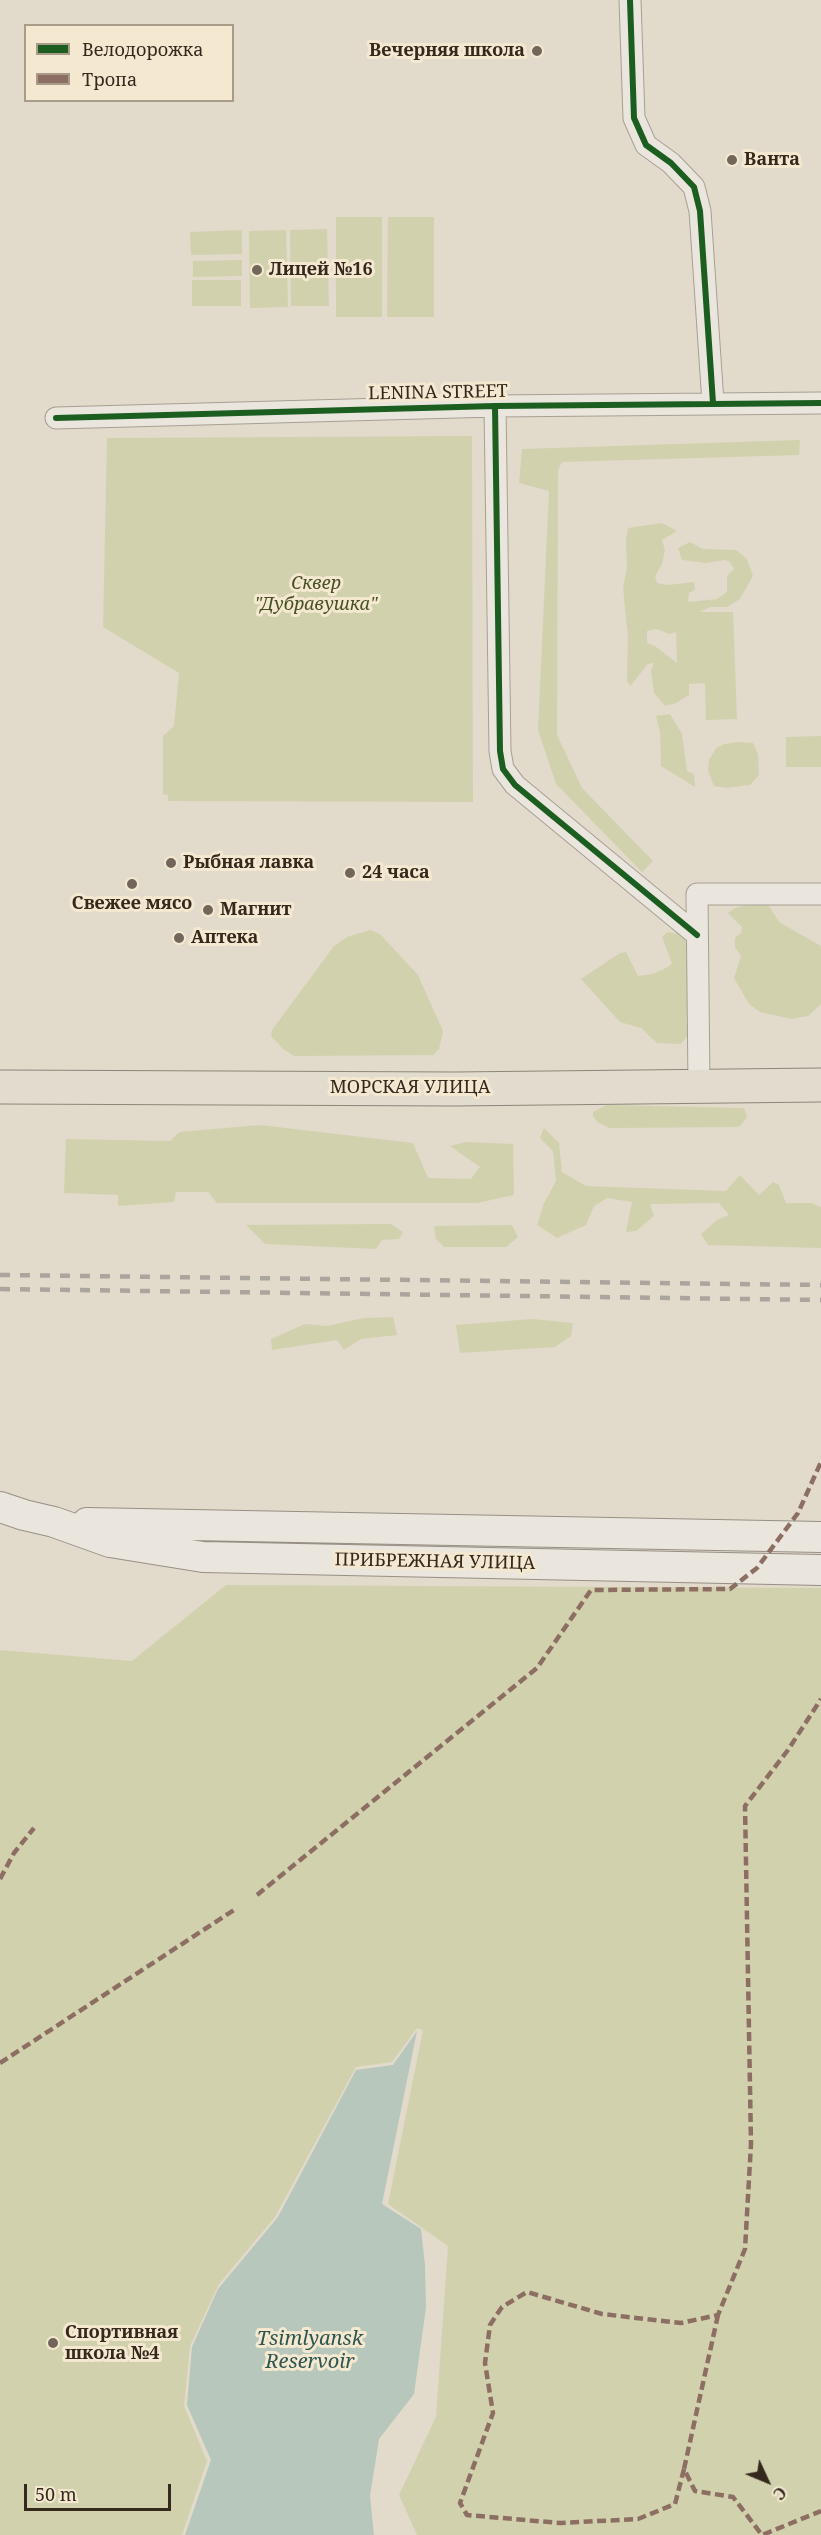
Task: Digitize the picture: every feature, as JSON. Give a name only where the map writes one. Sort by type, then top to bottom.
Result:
[{"type":"main road","name":"МОРСКАЯ УЛИЦА","points":[[0,1088],[455,1089],[821,1085]]},
{"type":"main road","name":"ПРИБРЕЖНАЯ УЛИЦА","points":[[0,1507],[54,1522],[110,1542],[203,1557],[821,1570]]},
{"type":"main road","name":"ПРИБРЕЖНАЯ УЛИЦА","points":[[54,1522],[821,1537]]},
{"type":"street","points":[[630,0],[634,118],[646,145],[671,163],[694,187],[700,211],[713,403]]},
{"type":"street","name":"LENINA STREET","points":[[56,418],[495,406],[821,403]]},
{"type":"street","points":[[495,406],[502,769],[515,785],[697,935]]},
{"type":"street","points":[[699,1085],[697,894],[821,894]]},
{"type":"green space","points":[[336,217],[382,217],[382,317],[336,317]]},
{"type":"green space","points":[[388,217],[434,217],[434,317],[387,317]]},
{"type":"green space","points":[[327,229],[329,306],[291,306],[290,230]]},
{"type":"green space","points":[[242,230],[242,254],[191,255],[190,232]]},
{"type":"green space","points":[[286,230],[288,307],[250,308],[249,231]]},
{"type":"green space","points":[[242,260],[242,276],[193,277],[193,261]]},
{"type":"green space","points":[[192,280],[241,280],[241,306],[192,306]]},
{"type":"green space","name":"Сквер \"Дубравушка\"","points":[[472,436],[473,802],[168,801],[168,795],[163,794],[163,736],[174,726],[179,673],[103,627],[107,438]]},
{"type":"green space","points":[[800,440],[799,455],[562,462],[558,470],[557,735],[582,788],[653,861],[642,872],[556,784],[538,730],[549,491],[519,483],[522,449]]},
{"type":"green space","points":[[662,523],[677,531],[662,540],[665,550],[662,564],[655,576],[657,583],[668,585],[694,582],[695,590],[689,593],[688,602],[717,599],[727,592],[727,576],[734,569],[730,562],[725,560],[706,563],[682,560],[678,548],[690,542],[703,549],[736,550],[747,559],[753,576],[740,599],[727,607],[711,607],[699,612],[733,612],[737,719],[706,720],[705,683],[689,684],[689,695],[676,703],[665,706],[654,693],[651,671],[654,663],[648,664],[630,686],[627,681],[628,637],[623,588],[627,568],[628,528]],"holes":[[[656,629],[670,634],[676,632],[677,663],[655,646],[647,643],[647,631]]]},
{"type":"green space","points":[[670,714],[682,734],[687,771],[694,774],[695,787],[661,766],[660,732],[656,716]]},
{"type":"green space","points":[[821,736],[821,767],[786,767],[786,737]]},
{"type":"green space","points":[[738,742],[753,743],[758,754],[759,775],[750,785],[726,788],[714,786],[708,771],[709,760],[716,748]]},
{"type":"green space","points":[[766,901],[779,922],[821,946],[821,1004],[808,1016],[791,1019],[760,1012],[749,1004],[734,978],[741,956],[735,947],[735,938],[741,933],[742,927],[728,913],[735,908]]},
{"type":"green space","points":[[370,930],[380,934],[418,975],[443,1031],[439,1049],[433,1055],[294,1056],[283,1049],[271,1036],[272,1030],[334,946],[347,937]]},
{"type":"green space","points":[[668,932],[692,936],[690,1004],[686,1020],[689,1034],[681,1044],[657,1043],[641,1028],[620,1022],[581,979],[620,953],[626,952],[638,976],[653,974],[664,969],[672,964],[662,937]]},
{"type":"green space","points":[[607,1105],[744,1108],[747,1117],[740,1126],[735,1127],[610,1128],[597,1122],[593,1116],[593,1112]]},
{"type":"green space","points":[[260,1125],[413,1143],[428,1178],[471,1179],[480,1167],[450,1146],[466,1142],[513,1144],[514,1195],[477,1203],[217,1203],[208,1192],[176,1192],[174,1202],[118,1206],[118,1195],[64,1193],[66,1139],[170,1141],[179,1132]]},
{"type":"green space","points":[[544,1128],[559,1143],[562,1172],[586,1186],[726,1191],[740,1175],[759,1195],[773,1182],[779,1185],[786,1203],[811,1203],[821,1207],[821,1248],[708,1245],[701,1234],[717,1220],[729,1215],[719,1203],[650,1204],[654,1216],[636,1231],[626,1232],[632,1202],[607,1198],[594,1206],[586,1225],[557,1238],[537,1225],[544,1203],[556,1181],[553,1151],[540,1138]]},
{"type":"green space","points":[[391,1224],[403,1232],[399,1239],[382,1240],[376,1249],[265,1244],[246,1225]]},
{"type":"green space","points":[[512,1225],[518,1237],[506,1247],[444,1247],[436,1239],[434,1226]]},
{"type":"green space","points":[[393,1317],[397,1335],[361,1339],[344,1350],[337,1340],[272,1350],[271,1339],[305,1324],[327,1326],[364,1318]]},
{"type":"green space","points":[[532,1319],[573,1323],[571,1336],[555,1347],[460,1353],[456,1325]]},
{"type":"green space","points":[[226,1585],[821,1588],[821,2535],[417,2535],[399,2495],[436,2417],[448,2246],[388,2204],[423,2030],[417,2028],[392,2062],[356,2067],[275,2217],[219,2284],[190,2346],[184,2406],[207,2461],[182,2535],[0,2535],[0,1650],[132,1661]]},
{"type":"water","name":"Tsimlyansk Reservoir","points":[[417,2031],[382,2204],[421,2229],[426,2307],[414,2394],[379,2439],[370,2496],[374,2535],[185,2535],[211,2460],[187,2405],[192,2347],[218,2289],[278,2217],[356,2070],[393,2065]]},
{"type":"railway","points":[[0,1275],[821,1285]]},
{"type":"railway","points":[[0,1289],[821,1300]]},
{"type":"marked path","points":[[257,1895],[537,1668],[591,1590],[730,1589],[757,1568],[798,1513],[821,1462]]},
{"type":"marked path","points":[[684,2469],[675,2504],[638,2519],[560,2523],[467,2515],[460,2503],[493,2413],[485,2363],[490,2325],[502,2307],[527,2292],[602,2314],[681,2323],[718,2315],[745,2249],[751,2144],[745,1806],[788,1750],[821,1699]]},
{"type":"marked path","points":[[0,1879],[14,1853],[34,1828]]},
{"type":"marked path","points":[[0,2063],[237,1908]]},
{"type":"marked path","points":[[718,2315],[684,2469],[695,2491],[733,2497],[762,2535],[821,2511]]},
{"type":"cycle path","points":[[630,0],[634,118],[646,145],[671,163],[694,187],[700,211],[713,403]]},
{"type":"cycle path","points":[[56,418],[495,406],[821,403]]},
{"type":"cycle path","points":[[495,406],[500,751],[503,769],[515,785],[697,935]]},
{"type":"place","name":"Вечерняя школа","points":[[537,51]]},
{"type":"place","name":"Ванта","points":[[732,160]]},
{"type":"place","name":"Лицей №16","points":[[257,270]]},
{"type":"place","name":"Рыбная лавка","points":[[171,863]]},
{"type":"place","name":"24 часа","points":[[350,873]]},
{"type":"place","name":"Свежее мясо","points":[[132,884]]},
{"type":"place","name":"Магнит","points":[[208,910]]},
{"type":"place","name":"Аптека","points":[[179,938]]},
{"type":"place","name":"Спортивная школа №4","points":[[53,2343]]}]
